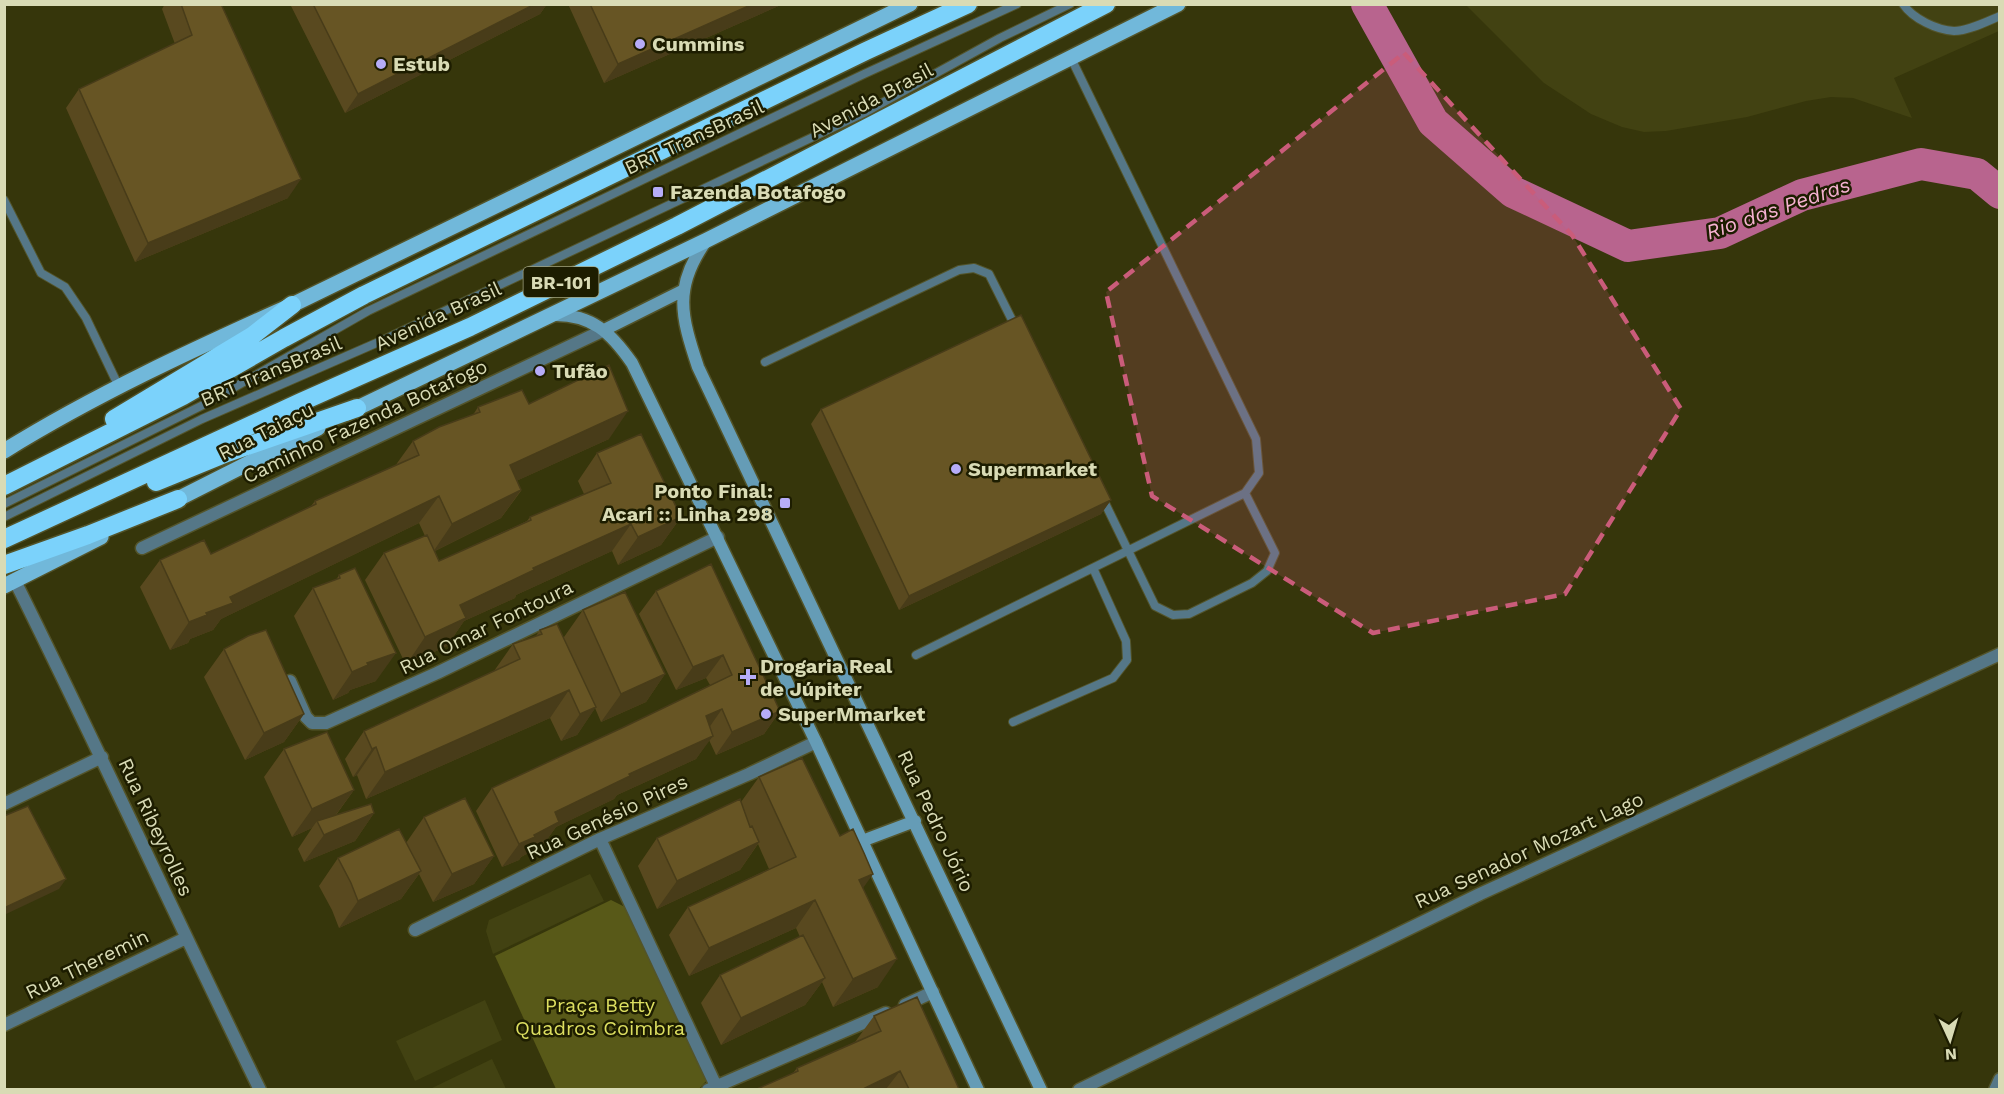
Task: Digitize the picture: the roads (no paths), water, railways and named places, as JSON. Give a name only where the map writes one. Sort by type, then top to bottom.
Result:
[{"type":"highway","points":[[9,484],[183,396],[364,295],[866,51],[968,4]]},
{"type":"highway","name":"Avenida Brasil","points":[[5,539],[301,402],[470,327],[677,226],[1106,4]]},
{"type":"highway","points":[[9,484],[56,452],[168,388],[252,336],[292,305]]},
{"type":"highway","points":[[5,539],[227,453],[357,408]]},
{"type":"highway","points":[[4,565],[178,499]]},
{"type":"main road","points":[[4,450],[120,387],[214,340],[292,305],[910,4]]},
{"type":"main road","points":[[549,316],[707,240],[1178,4]]},
{"type":"main road","name":"Rua Pedro Jório","points":[[707,240],[688,271],[682,291],[686,329],[698,367],[1041,1089]]},
{"type":"main road","points":[[604,330],[682,291]]},
{"type":"main road","points":[[549,316],[564,315],[585,320],[604,330],[632,363],[816,742],[978,1089]]},
{"type":"main road","name":"Rua Taiaçu","points":[[10,583],[357,408],[549,316]]},
{"type":"main road","points":[[861,841],[915,821]]},
{"type":"street","name":"Caminho Fazenda Botafogo","points":[[142,548],[604,330]]},
{"type":"street","name":"Rua Omar Fontoura","points":[[290,681],[306,717],[312,723],[326,723],[437,673],[718,537]]},
{"type":"street","name":"Rua Ribeyrolles","points":[[10,583],[102,757],[186,938],[260,1089]]},
{"type":"street","name":"Rua Senador Mozart Lago","points":[[1079,1089],[1480,894],[2000,654]]},
{"type":"street","name":"Rua Genésio Pires","points":[[415,930],[600,839],[816,742]]},
{"type":"street","points":[[4,804],[102,757]]},
{"type":"street","points":[[600,839],[712,1088],[933,992]]},
{"type":"street","name":"Rua Theremin","points":[[4,1025],[186,938]]},
{"type":"street","points":[[1995,1089],[2000,1079]]},
{"type":"lane","name":"BRT TransBrasil","points":[[4,504],[205,404],[368,311],[864,74],[1017,4]]},
{"type":"lane","name":"BRT TransBrasil","points":[[4,517],[202,419],[381,341],[864,113],[1000,38],[1070,4]]},
{"type":"lane","points":[[1903,4],[1923,21],[1954,31],[2000,16]]},
{"type":"lane","points":[[916,655],[1245,492],[1259,473],[1256,439],[1071,58]]},
{"type":"lane","points":[[4,201],[41,273],[65,287],[86,318],[120,387]]},
{"type":"lane","points":[[765,362],[959,270],[974,268],[989,274],[1021,338]]},
{"type":"lane","points":[[1096,486],[1155,606],[1173,615],[1189,614],[1242,588],[1267,571],[1275,553],[1245,492]]},
{"type":"lane","points":[[1013,722],[1113,678],[1127,660],[1126,641],[1093,568]]},
{"type":"waterway","name":"Rio das Pedras","points":[[1367,4],[1433,122],[1513,192],[1628,246],[1720,233],[1802,195],[1921,164],[1977,174],[2000,193]]},
{"type":"place","name":"Cummins","points":[[640,44]]},
{"type":"place","name":"Estub","points":[[381,64]]},
{"type":"place","name":"Fazenda Botafogo","points":[[658,192]]},
{"type":"place","name":"Tufão","points":[[540,371]]},
{"type":"place","name":"Supermarket","points":[[956,469]]},
{"type":"place","name":"Ponto Final: Acari :: Linha 298","points":[[785,503]]},
{"type":"place","name":"Drogaria Real de Júpiter","points":[[748,677]]},
{"type":"place","name":"SuperMmarket","points":[[766,714]]},
{"type":"park label","name":"Praça Betty Quadros Coimbra","points":[[600,1016]]}]
